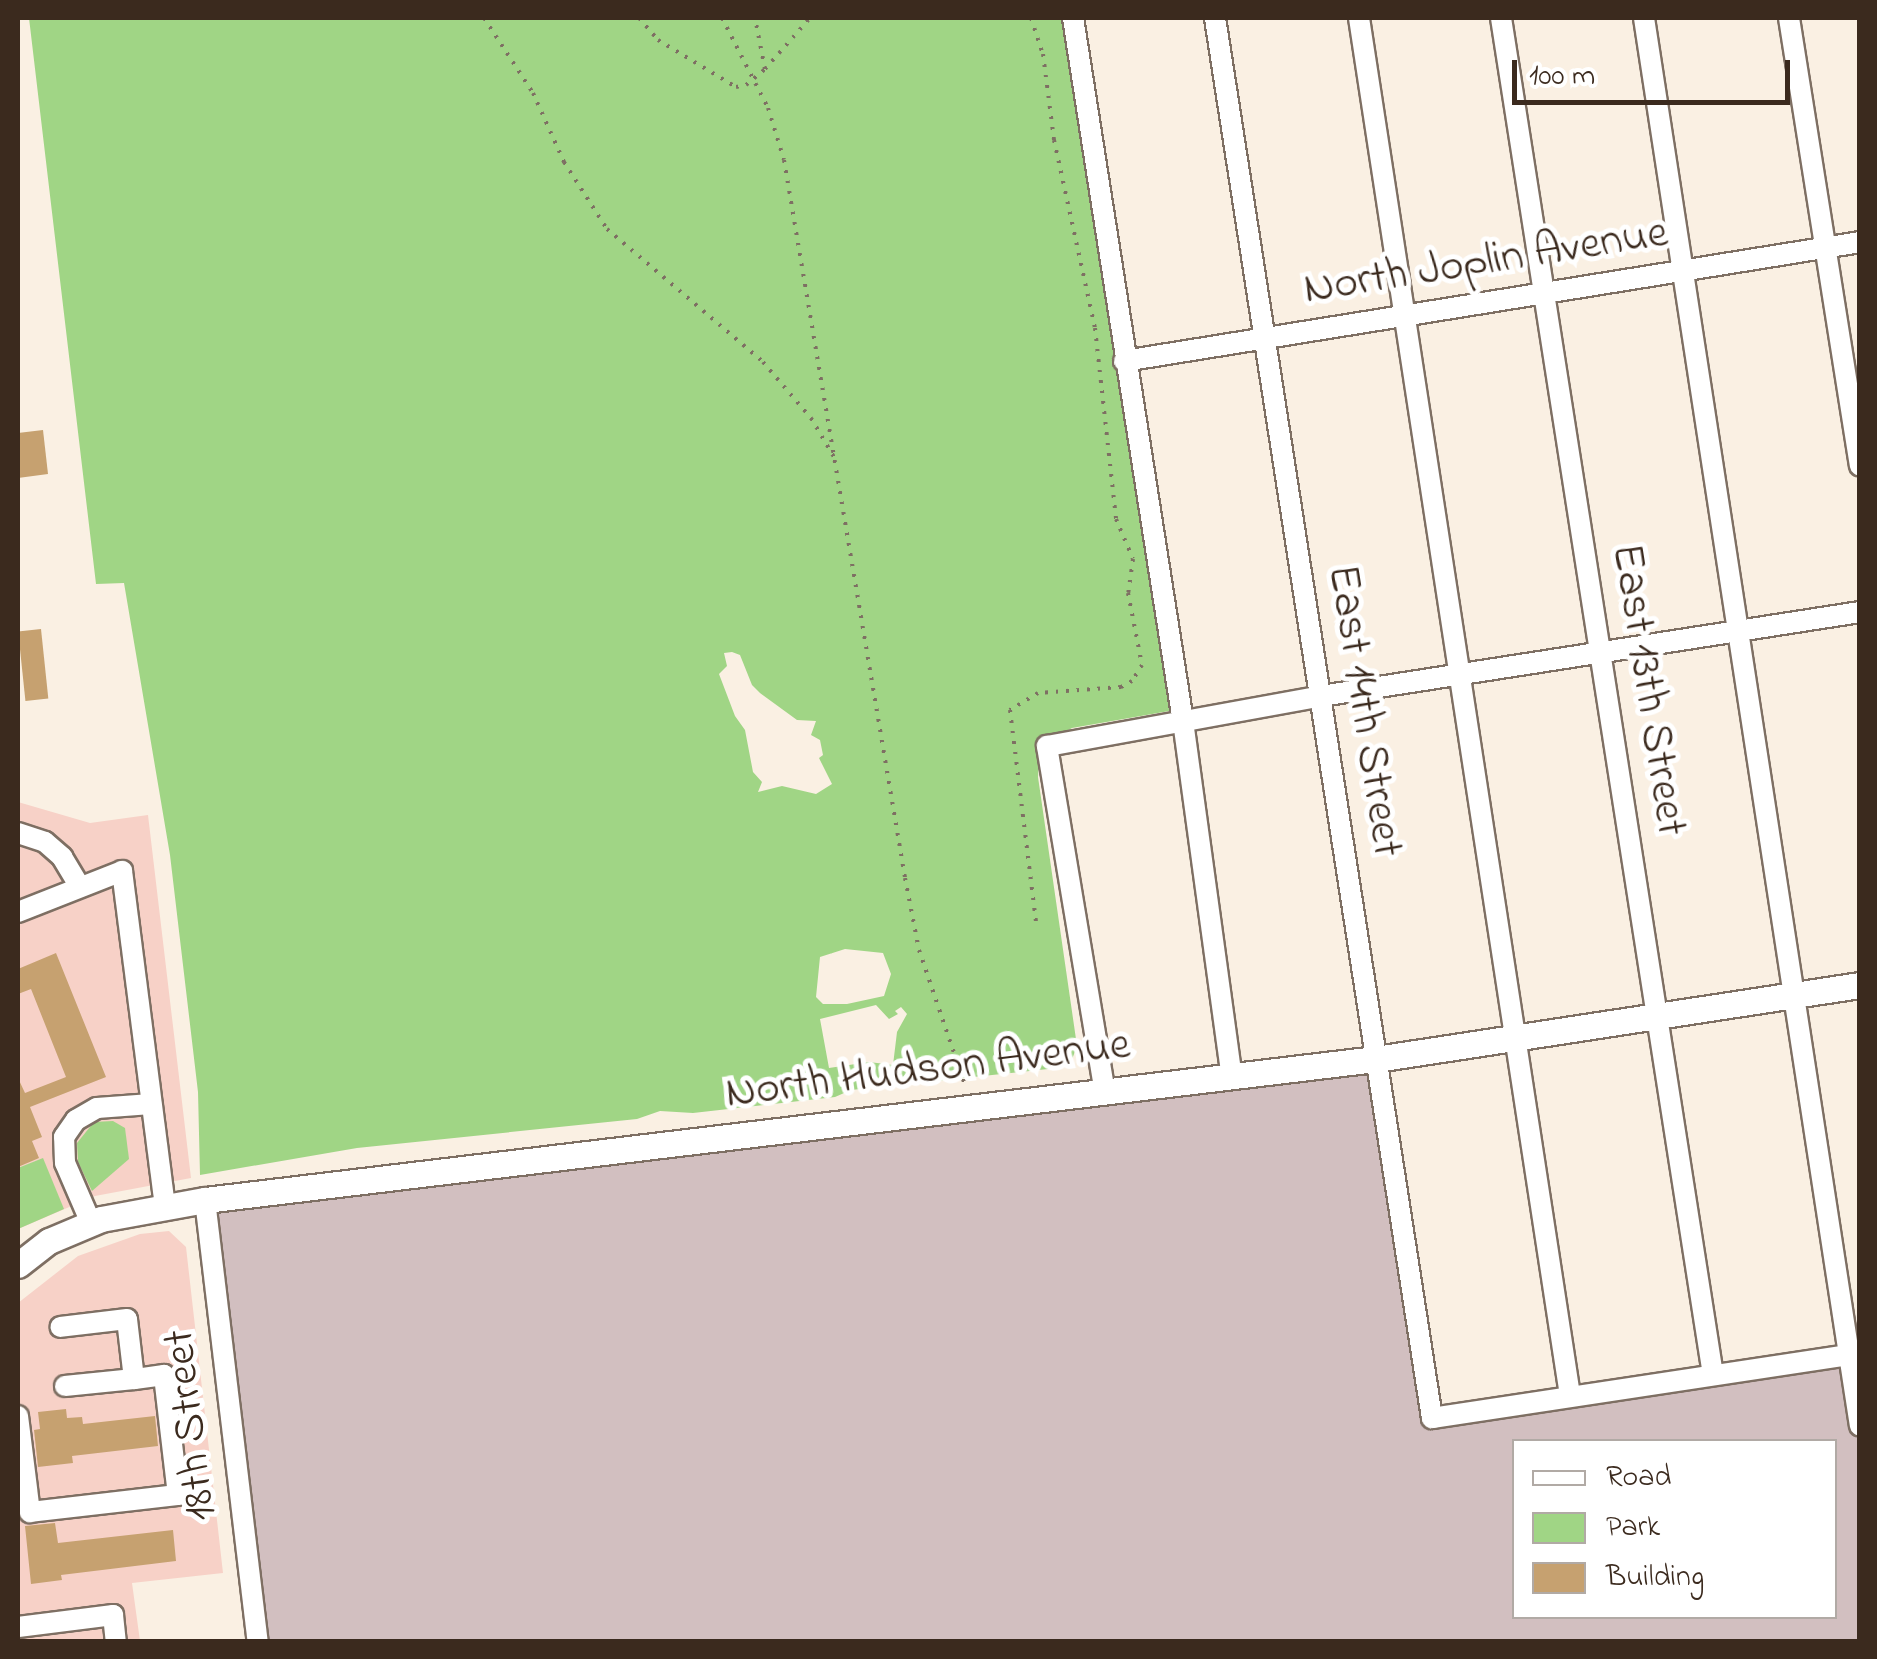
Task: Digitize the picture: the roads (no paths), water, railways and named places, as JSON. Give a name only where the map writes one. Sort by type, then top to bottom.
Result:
[{"type":"main road","name":"North Hudson Avenue","points":[[18,1265],[49,1240],[92,1223],[205,1200],[1232,1077],[1860,985]]},
{"type":"street","points":[[1072,18],[1183,722],[1232,1077]]},
{"type":"street","name":"East 14th Street","points":[[1215,18],[1432,1418],[1570,1396]]},
{"type":"street","points":[[1358,18],[1570,1396],[1854,1354]]},
{"type":"street","name":"East 13th Street","points":[[1501,18],[1713,1375]]},
{"type":"street","points":[[1644,18],[1854,1354],[1860,1426]]},
{"type":"street","points":[[1789,18],[1829,247],[1860,465]]},
{"type":"street","name":"North Joplin Avenue","points":[[1124,361],[1860,242]]},
{"type":"street","points":[[1105,1093],[1046,746],[1321,696],[1860,612]]},
{"type":"street","points":[[18,833],[45,842],[62,857],[80,887]]},
{"type":"street","points":[[18,912],[122,871],[165,1207]]},
{"type":"street","points":[[92,1223],[65,1163],[64,1137],[76,1120],[97,1108],[152,1104]]},
{"type":"street","name":"18th Street","points":[[205,1200],[258,1642]]},
{"type":"street","points":[[60,1327],[127,1319],[134,1379]]},
{"type":"street","points":[[18,1416],[30,1512],[178,1495],[164,1375],[65,1386]]},
{"type":"street","points":[[18,1627],[113,1616],[116,1642]]}]
